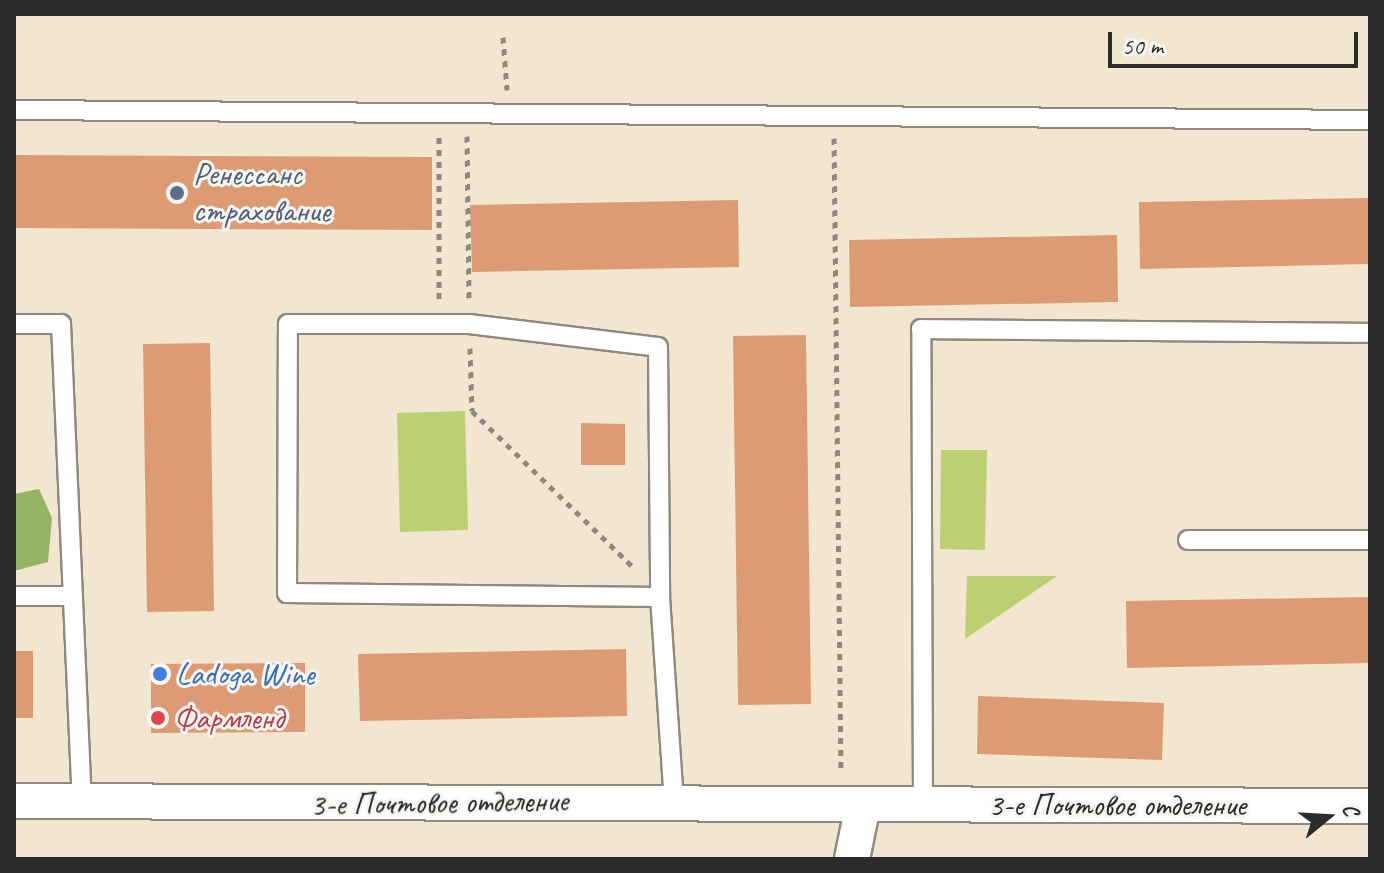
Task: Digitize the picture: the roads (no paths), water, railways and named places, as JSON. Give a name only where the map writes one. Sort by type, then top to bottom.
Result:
[{"type":"street","name":"3-е Почтовое отделение","points":[[14,801],[317,806],[674,800],[857,805],[1370,806]]},
{"type":"street","points":[[852,859],[857,805]]},
{"type":"lane","points":[[14,110],[439,116],[833,113],[1370,120]]},
{"type":"lane","points":[[14,324],[61,324],[69,596],[82,800]]},
{"type":"lane","points":[[660,597],[287,593],[288,324],[469,324],[658,347],[660,597],[674,800]]},
{"type":"lane","points":[[923,804],[921,329],[1370,333]]},
{"type":"lane","points":[[1188,540],[1370,540]]},
{"type":"lane","points":[[14,596],[69,596]]},
{"type":"place","name":"Ренессанс страхование","points":[[177,193]]},
{"type":"place","name":"Ladoga Wine","points":[[160,674]]},
{"type":"place","name":"Фармленд","points":[[158,718]]}]
